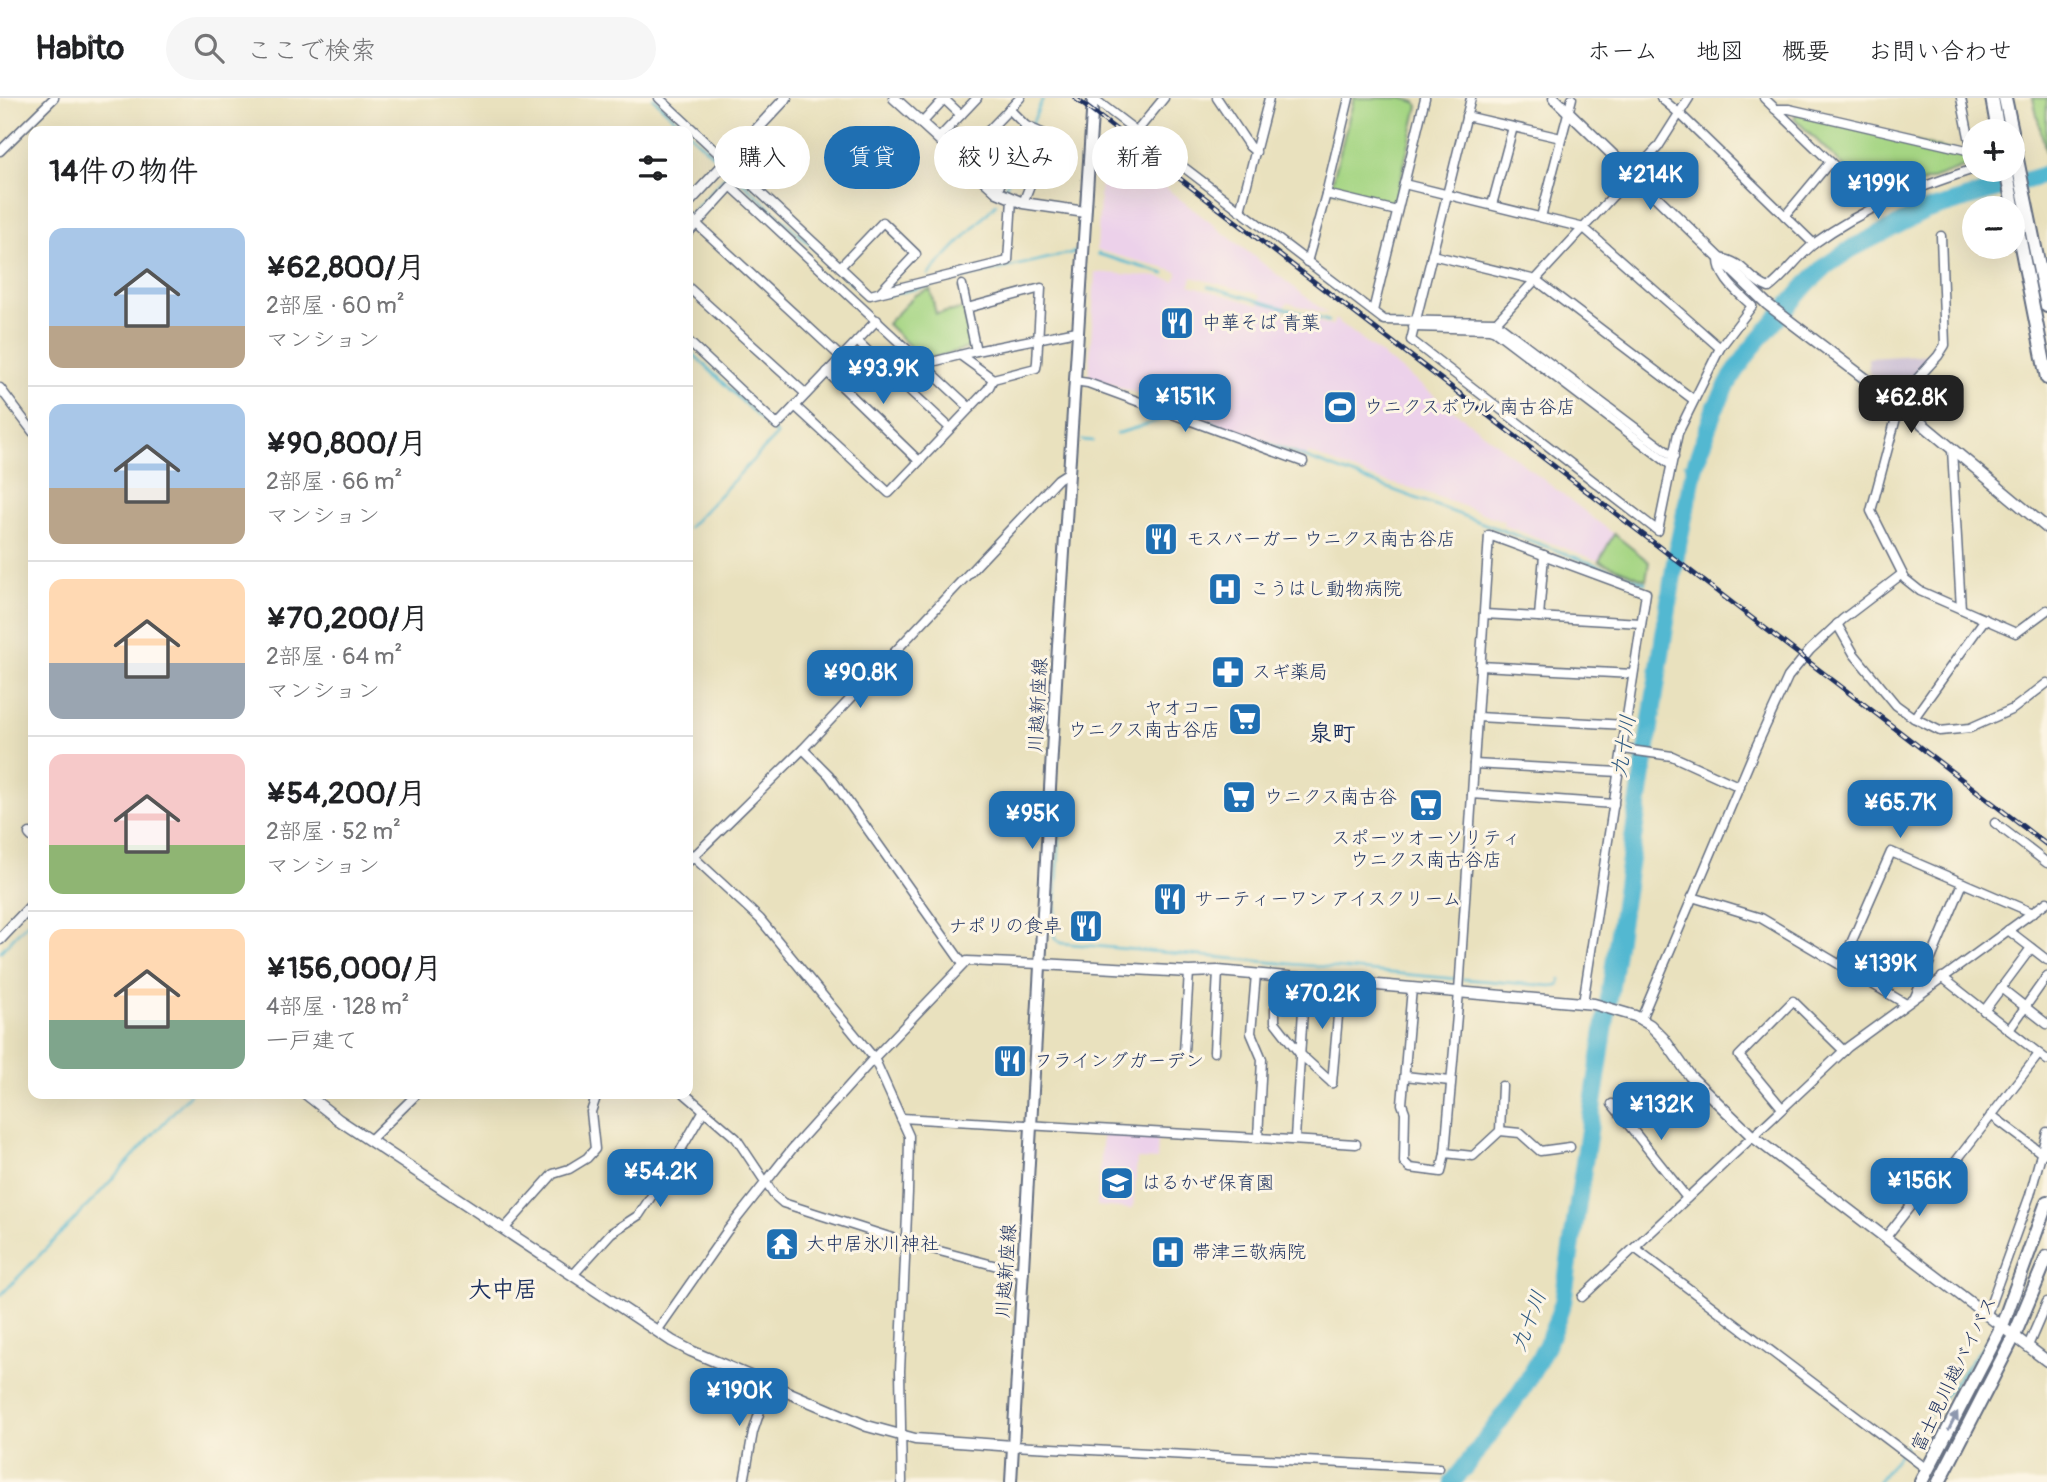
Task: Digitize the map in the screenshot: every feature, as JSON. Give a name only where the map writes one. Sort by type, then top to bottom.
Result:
[{"type":"highway","points":[[1992,98],[1996,119]]},
{"type":"highway","points":[[2006,98],[2010,119]]},
{"type":"highway","points":[[2025,225],[2047,306]]},
{"type":"highway","points":[[2025,239],[2047,378]]},
{"type":"highway","name":"富士見川越バイパス","points":[[1921,1482],[2003,1326],[2047,1202]]},
{"type":"highway","name":"富士見川越バイパス","points":[[1939,1482],[2014,1336],[2047,1257]]},
{"type":"main road","name":"川越新座線","points":[[1011,1482],[1074,380],[1093,98]]},
{"type":"street","points":[[2,145],[54,98]]},
{"type":"street","points":[[659,98],[688,126]]},
{"type":"street","points":[[759,126],[786,98]]},
{"type":"street","points":[[894,98],[934,135]]},
{"type":"street","points":[[950,126],[977,98]]},
{"type":"street","points":[[993,126],[1020,98]]},
{"type":"street","points":[[1093,98],[1130,126]]},
{"type":"street","points":[[1141,126],[1164,98]]},
{"type":"street","points":[[1217,98],[1249,146],[1256,152]]},
{"type":"street","points":[[1240,211],[1269,98]]},
{"type":"street","points":[[1307,262],[1349,98]]},
{"type":"street","points":[[1471,98],[1411,337],[1414,343],[1658,531],[1678,433],[1720,348],[1752,306],[1723,275],[1718,266],[1719,258]]},
{"type":"street","points":[[1553,98],[1767,304],[1899,405],[2047,527]]},
{"type":"street","points":[[1541,217],[1572,98]]},
{"type":"street","points":[[1661,98],[1814,244]]},
{"type":"street","points":[[1493,325],[1658,148],[1681,115],[1689,98]]},
{"type":"street","points":[[1764,98],[1876,206]]},
{"type":"street","points":[[1961,98],[1965,119]]},
{"type":"street","points":[[921,124],[944,99],[961,115]]},
{"type":"street","points":[[1373,311],[1422,99]]},
{"type":"street","points":[[1775,109],[1789,108],[1962,149]]},
{"type":"street","points":[[1009,109],[1026,126]]},
{"type":"street","points":[[770,114],[779,122]]},
{"type":"street","points":[[1466,116],[1561,138]]},
{"type":"street","points":[[1492,205],[1513,127]]},
{"type":"street","points":[[693,130],[714,151]]},
{"type":"street","points":[[1785,216],[1830,162]]},
{"type":"street","points":[[1188,171],[1384,320],[1493,325],[1672,461]]},
{"type":"street","points":[[1719,258],[1737,263],[1762,286],[1769,288],[1814,244],[1876,206],[1962,173]]},
{"type":"street","points":[[693,198],[714,175]]},
{"type":"street","points":[[1404,184],[1584,228],[1720,348]]},
{"type":"street","points":[[693,227],[731,186],[970,408]]},
{"type":"street","points":[[755,189],[870,295],[1008,261],[1012,199]]},
{"type":"street","points":[[994,189],[1023,203],[1085,212]]},
{"type":"street","points":[[1023,203],[1028,189]]},
{"type":"street","points":[[1326,194],[1397,211]]},
{"type":"street","points":[[693,221],[841,357]]},
{"type":"street","points":[[840,267],[883,222],[916,254],[879,293]]},
{"type":"street","points":[[1941,236],[1945,345],[1899,405],[1871,511],[1905,579],[1920,591],[2016,633],[2047,610]]},
{"type":"street","points":[[1432,255],[1536,280],[1694,400]]},
{"type":"street","points":[[962,285],[976,351]]},
{"type":"street","points":[[795,406],[889,493],[988,389],[993,379],[1036,368],[1041,288],[967,308]]},
{"type":"street","points":[[693,292],[806,394]]},
{"type":"street","points":[[693,346],[777,425],[877,320]]},
{"type":"street","points":[[924,364],[1077,331]]},
{"type":"street","points":[[857,341],[950,428]]},
{"type":"street","points":[[960,355],[993,379]]},
{"type":"street","points":[[827,372],[919,461]]},
{"type":"street","points":[[1074,380],[1303,463]]},
{"type":"street","points":[[0,388],[28,425]]},
{"type":"street","points":[[1952,449],[1961,609]]},
{"type":"street","points":[[693,853],[803,749],[1048,489],[1069,472]]},
{"type":"street","points":[[1412,988],[1402,1104],[1405,1111],[1404,1162],[1410,1168],[1441,1172],[1459,992],[1489,535],[1646,593],[1614,804],[1589,1004]]},
{"type":"street","points":[[1539,617],[1544,555]]},
{"type":"street","points":[[1641,1018],[1788,677],[1810,650],[1837,624],[1902,573]]},
{"type":"street","points":[[1484,614],[1641,623]]},
{"type":"street","points":[[1913,718],[1984,619]]},
{"type":"street","points":[[1837,624],[1853,654],[1896,705],[1913,718],[1940,731],[1970,728],[2013,709],[2047,683]]},
{"type":"street","points":[[1480,666],[1633,674]]},
{"type":"street","points":[[1477,717],[1626,725]]},
{"type":"street","points":[[803,749],[829,775],[963,964]]},
{"type":"street","points":[[1622,749],[1672,756],[1740,787]]},
{"type":"street","points":[[1474,764],[1619,772]]},
{"type":"street","points":[[1472,794],[1614,804]]},
{"type":"street","points":[[1995,823],[2047,863]]},
{"type":"street","points":[[1841,966],[1891,852],[2033,912]]},
{"type":"street","points":[[693,859],[760,919],[874,1058],[908,1136],[900,1371],[902,1482]]},
{"type":"street","points":[[1915,997],[1963,883]]},
{"type":"street","points":[[1692,897],[1761,918],[1906,1004]]},
{"type":"street","points":[[1582,1297],[1844,1051],[2047,902]]},
{"type":"street","points":[[0,939],[28,909]]},
{"type":"street","points":[[2008,930],[2047,960]]},
{"type":"street","points":[[1984,1011],[2031,948]]},
{"type":"street","points":[[657,1331],[727,1231],[801,1139],[963,964],[971,960],[1189,972],[1218,971],[1589,1004],[1623,1011],[1641,1018],[1663,1038],[1690,1076],[1752,1136],[2047,1361]]},
{"type":"street","points":[[1214,1052],[1218,971]]},
{"type":"street","points":[[1184,1052],[1189,972]]},
{"type":"street","points":[[1256,974],[1251,1033],[1262,1059],[1258,1138]]},
{"type":"street","points":[[2009,1030],[2047,976]]},
{"type":"street","points":[[1291,977],[1275,1009],[1275,1022],[1300,1054],[1332,1083],[1340,982]]},
{"type":"street","points":[[1295,1138],[1305,978]]},
{"type":"street","points":[[1942,978],[2047,1060]]},
{"type":"street","points":[[2001,988],[2047,1024]]},
{"type":"street","points":[[1782,1108],[1740,1056],[1793,1001],[1844,1051]]},
{"type":"street","points":[[1946,1174],[2039,1054]]},
{"type":"street","points":[[1405,1076],[1450,1081]]},
{"type":"street","points":[[1445,1153],[1473,1156],[1500,1131],[1502,1086]]},
{"type":"street","points":[[312,1099],[339,1120],[657,1331],[691,1351],[867,1426],[915,1439],[1439,1468]]},
{"type":"street","points":[[370,1140],[412,1099]]},
{"type":"street","points":[[505,1228],[553,1174],[569,1169],[587,1158],[595,1149],[591,1112],[595,1099]]},
{"type":"street","points":[[691,1099],[736,1138],[774,1195],[792,1208],[905,1242],[1024,1273]]},
{"type":"street","points":[[1612,1104],[1687,1198]]},
{"type":"street","points":[[573,1275],[611,1233],[639,1215],[704,1110]]},
{"type":"street","points":[[1991,1115],[2043,1154]]},
{"type":"street","points":[[901,1118],[1295,1138],[1356,1144]]},
{"type":"street","points":[[1500,1131],[1520,1133],[1540,1151],[1570,1147]]},
{"type":"street","points":[[1987,1314],[2043,1154],[2047,1132]]},
{"type":"street","points":[[1886,1237],[1930,1181]]},
{"type":"street","points":[[1635,1248],[1928,1470]]},
{"type":"street","points":[[2028,1346],[2047,1302]]},
{"type":"street","points":[[744,1482],[753,1433],[769,1384]]},
{"type":"shaded area","points":[[1100,189],[1167,189],[1328,314],[1288,303],[1283,314],[1294,314],[1332,326],[1335,319],[1614,534],[1599,561],[1503,525],[1504,521],[1422,491],[1375,479],[1309,453],[1305,459],[1296,456],[1297,452],[1089,376],[1095,272],[1159,277],[1175,281],[1178,272],[1097,250]],"holes":[[[1192,277],[1261,295],[1259,305],[1190,285]]]},
{"type":"shaded area","points":[[1935,354],[1899,392],[1894,392],[1869,373],[1868,358]]},
{"type":"shaded area","name":"はるかぜ保育園","points":[[1103,1132],[1155,1135],[1158,1138],[1157,1160],[1137,1159],[1133,1209],[1097,1206]]},
{"type":"green space","points":[[1354,98],[1402,98],[1416,102],[1418,106],[1395,203],[1392,205],[1334,191],[1331,187]]},
{"type":"green space","points":[[2033,98],[2047,98],[2046,153]]},
{"type":"green space","points":[[1797,113],[1962,153],[1962,168],[1877,199],[1794,118]]},
{"type":"green space","points":[[930,289],[936,314],[963,309],[972,344],[969,348],[922,358],[887,324],[915,295]]},
{"type":"green space","points":[[1614,534],[1649,562],[1646,580],[1599,561]]},
{"type":"waterway","points":[[653,98],[682,126]]},
{"type":"waterway","points":[[1031,126],[1043,98]]},
{"type":"waterway","points":[[693,136],[714,156]]},
{"type":"waterway","name":"九十川","points":[[1453,1482],[1531,1375],[1554,1328],[1563,1302],[1676,555],[1695,465],[1714,410],[1751,349],[1806,285],[1827,265],[1851,249],[1925,211],[2047,174]]},
{"type":"waterway","points":[[693,212],[714,189]]},
{"type":"waterway","points":[[750,189],[855,286]]},
{"type":"waterway","points":[[928,275],[996,204]]},
{"type":"waterway","points":[[884,296],[1075,252]]},
{"type":"waterway","points":[[1098,254],[1165,274]]},
{"type":"waterway","points":[[1208,286],[1328,321]]},
{"type":"waterway","points":[[1385,326],[1402,325]]},
{"type":"waterway","points":[[693,354],[777,435],[693,523]]},
{"type":"waterway","points":[[1185,413],[1645,583]]},
{"type":"waterway","points":[[1116,434],[1167,418]]},
{"type":"waterway","points":[[1082,440],[1093,441]]},
{"type":"waterway","points":[[1685,464],[1694,466]]},
{"type":"waterway","points":[[1061,817],[1054,933],[1055,939],[1061,943],[1457,979]]},
{"type":"waterway","points":[[0,952],[28,922]]},
{"type":"waterway","points":[[1463,979],[1551,986],[1559,985],[1561,979]]},
{"type":"waterway","points":[[0,1296],[185,1099]]},
{"type":"waterway","points":[[2016,1302],[2029,1285]]},
{"type":"waterway","points":[[1878,1482],[1989,1338]]},
{"type":"railway","points":[[1075,98],[2047,845]]},
{"type":"place","name":"中華そば 青葉","points":[[1177,323]]},
{"type":"place","name":"ウニクスボウル 南古谷店","points":[[1340,407]]},
{"type":"place","name":"モスバーガー ウニクス南古谷店","points":[[1161,539]]},
{"type":"place","name":"こうはし動物病院","points":[[1225,589]]},
{"type":"place","name":"スギ薬局","points":[[1228,672]]},
{"type":"place","name":"ヤオコー ウニクス南古谷店","points":[[1245,719]]},
{"type":"place","name":"ウニクス南古谷","points":[[1239,797]]},
{"type":"place","name":"スポーツオーソリティ ウニクス南古谷店","points":[[1426,805]]},
{"type":"place","name":"サーティーワン アイスクリーム","points":[[1170,899]]},
{"type":"place","name":"ナポリの食卓","points":[[1086,926]]},
{"type":"place","name":"フライングガーデン","points":[[1010,1061]]},
{"type":"place","name":"はるかぜ保育園","points":[[1117,1183]]},
{"type":"place","name":"大中居氷川神社","points":[[782,1244]]},
{"type":"place","name":"帯津三敬病院","points":[[1168,1252]]},
{"type":"district","name":"泉町","points":[[1332,733]]},
{"type":"district","name":"大中居","points":[[503,1289]]}]
